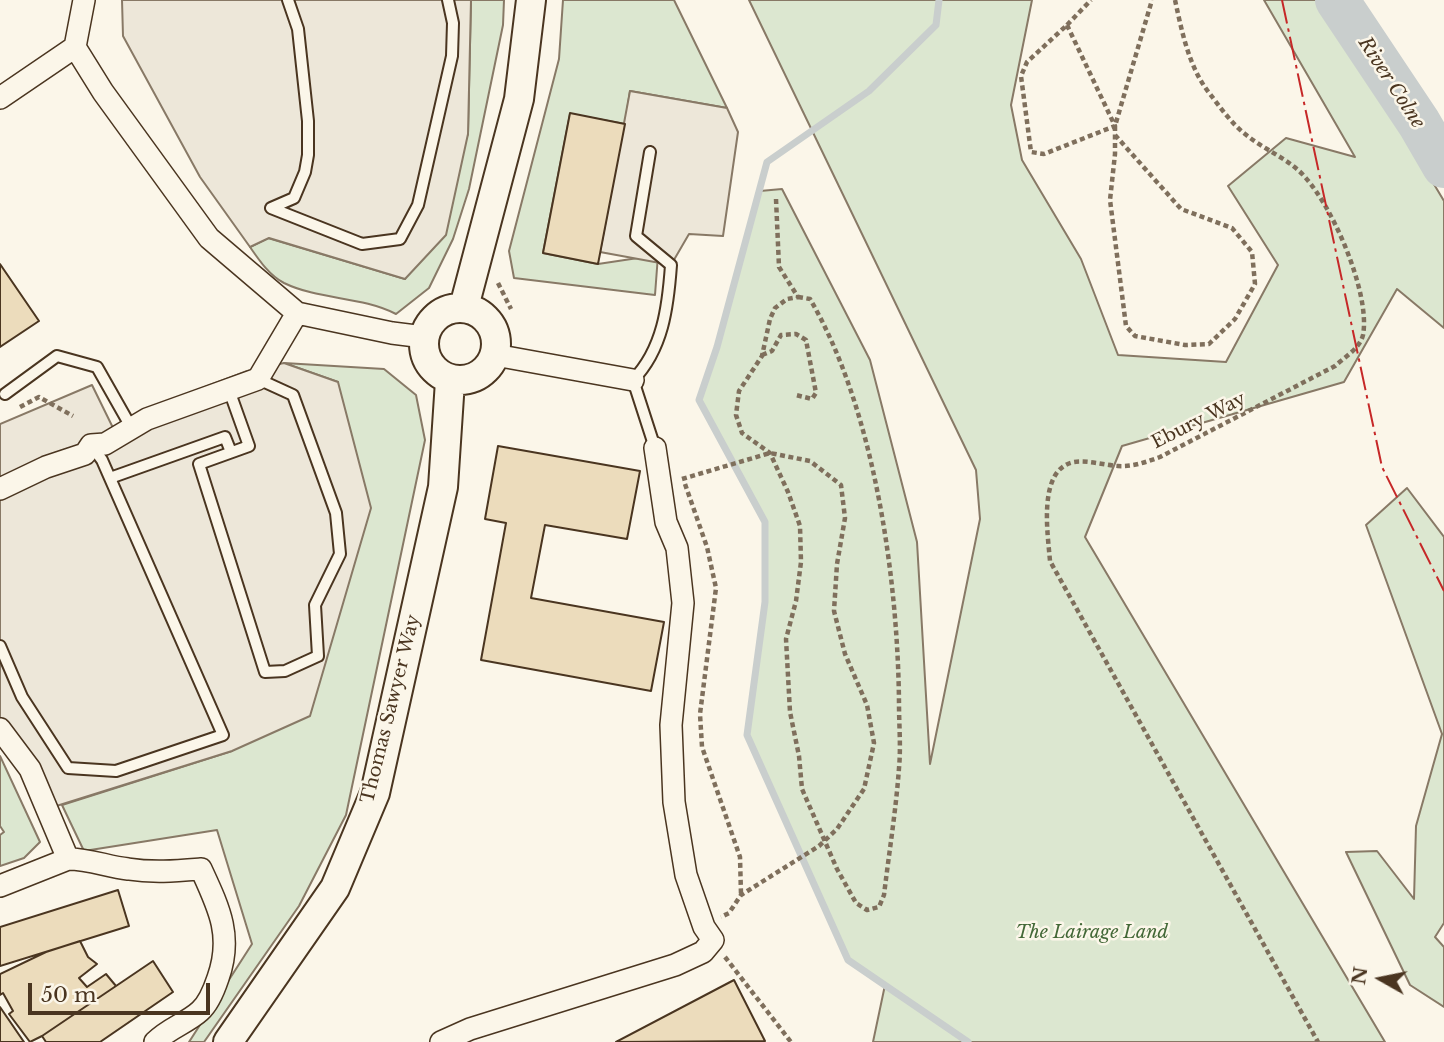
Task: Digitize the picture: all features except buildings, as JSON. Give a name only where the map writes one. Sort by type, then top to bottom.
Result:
[{"type":"street","points":[[84,0],[75,47],[103,92],[209,238],[296,313],[391,334],[424,337]]},
{"type":"street","points":[[464,307],[519,99],[531,0]]},
{"type":"street","points":[[0,98],[75,47]]},
{"type":"street","points":[[464,307],[480,313],[493,327],[497,340],[495,355],[487,369],[477,376],[450,381],[433,369],[427,359],[423,347],[424,337],[436,316],[451,308],[464,307]]},
{"type":"street","points":[[0,489],[46,467],[85,454],[92,445],[105,444],[131,427],[258,379],[296,313]]},
{"type":"street","points":[[495,355],[633,380]]},
{"type":"street","name":"Thomas Sawyer Way","points":[[228,1042],[335,888],[374,793],[443,486],[450,381]]},
{"type":"street","points":[[442,1042],[474,1036],[675,965],[703,952],[708,933],[686,875],[674,802],[671,725],[683,603],[677,548],[666,522],[655,448]]},
{"type":"street","points":[[0,729],[30,769],[68,859]]},
{"type":"street","points":[[0,886],[68,859],[88,859],[126,869],[163,872],[201,869],[219,909],[225,935],[225,960],[214,993],[200,1011],[169,1029],[155,1042]]},
{"type":"lane","points":[[288,0],[298,29],[308,121],[308,155],[305,172],[294,198],[271,208],[362,244],[400,239],[418,205],[452,56],[453,23],[448,0]]},
{"type":"lane","points":[[650,152],[636,236],[671,265],[659,342],[647,365],[633,380],[655,448]]},
{"type":"lane","points":[[5,394],[57,356],[97,367],[131,427]]},
{"type":"lane","points":[[229,390],[249,446],[199,464],[265,672],[285,671],[318,656],[315,605],[340,554],[339,540],[336,513],[293,395],[258,379]]},
{"type":"lane","points":[[110,478],[225,438],[232,452]]},
{"type":"lane","points":[[0,646],[22,698],[68,768],[116,771],[223,735],[103,460],[92,445]]},
{"type":"path","points":[[1091,0],[1027,62],[1021,76],[1031,152],[1044,154],[1115,126]]},
{"type":"path","points":[[1115,135],[1181,209],[1231,228],[1252,251],[1255,284],[1235,319],[1209,344],[1185,345],[1135,336],[1126,326],[1110,201],[1115,126],[1152,0]]},
{"type":"path","name":"Ebury Way","points":[[1175,0],[1185,46],[1208,92],[1244,133],[1298,170],[1319,193],[1337,223],[1349,254],[1359,294],[1364,321],[1363,336],[1358,347],[1335,366],[1160,457],[1136,466],[1071,463],[1060,470],[1052,484],[1045,511],[1050,561],[1318,1042]]},
{"type":"path","points":[[1067,25],[1115,126]]},
{"type":"path","points":[[776,199],[779,267],[798,297]]},
{"type":"path","points":[[770,453],[800,526],[801,562],[796,601],[786,639],[790,712],[799,756],[802,789],[824,841],[856,903],[867,910],[879,907],[884,895],[899,766],[899,669],[889,556],[871,467],[853,399],[826,325],[810,299],[787,299],[775,308],[762,356],[739,391],[736,415],[742,433],[770,453],[810,461],[841,485],[845,519],[837,564],[834,611],[845,654],[867,705],[874,743],[864,789],[837,829],[824,841],[816,848],[741,895],[729,913],[708,933],[792,1042]]},
{"type":"path","points":[[762,356],[772,351],[781,335],[796,334],[806,340],[816,393],[812,398],[796,396]]},
{"type":"path","points":[[10,411],[39,397],[74,416]]},
{"type":"path","points":[[661,486],[770,453]]},
{"type":"path","points":[[682,479],[707,547],[716,588],[700,714],[702,747],[740,857],[741,895]]},
{"type":"green space","points":[[471,0],[504,0],[503,25],[469,189],[453,239],[429,288],[396,314],[369,304],[297,288],[279,280],[250,247],[268,238],[405,279],[468,134]]},
{"type":"green space","points":[[563,0],[674,0],[727,108],[630,91],[625,124],[570,114],[543,253],[598,264],[658,255],[655,295],[514,278],[509,251],[559,59]]},
{"type":"green space","name":"The Lairage Land","points":[[749,0],[1032,0],[1011,105],[1022,160],[1081,259],[1118,355],[1226,362],[1278,265],[1228,186],[1286,138],[1355,157],[1264,0],[1318,0],[1393,116],[1444,201],[1444,328],[1397,289],[1344,382],[1122,446],[1085,537],[1385,1042],[873,1042],[885,985],[848,960],[747,735],[765,602],[765,522],[699,400],[717,347],[760,191],[782,189],[870,360],[917,542],[930,764],[980,519],[976,470]]},
{"type":"green space","points":[[284,363],[384,369],[416,395],[425,440],[346,815],[299,906],[204,1042],[189,1042],[252,944],[217,830],[84,851],[62,805],[232,751],[338,382]]},
{"type":"green space","points":[[1407,488],[1444,537],[1444,923],[1435,937],[1444,947],[1444,1007],[1410,985],[1346,852],[1377,851],[1414,899],[1416,826],[1442,734],[1366,525]]},
{"type":"green space","points":[[0,756],[40,842],[24,858],[0,866],[0,835],[4,832],[0,826]]},
{"type":"shaded area","points":[[122,0],[471,0],[468,134],[446,235],[405,279],[269,238],[250,247],[200,177],[123,36]]},
{"type":"shaded area","points":[[630,91],[727,108],[738,132],[723,236],[689,234],[671,265],[600,252]]},
{"type":"shaded area","points":[[284,363],[338,382],[371,508],[310,716],[232,751],[50,808],[0,729],[0,424],[92,385],[117,436],[150,408],[247,371]]},
{"type":"waterway","points":[[939,0],[936,25],[869,91],[767,162],[717,347],[699,400],[765,522],[765,602],[747,735],[848,960],[968,1042]]},
{"type":"waterway","name":"River Colne","points":[[1337,0],[1419,123],[1444,166]]},
{"type":"power","points":[[1282,0],[1382,467],[1444,591]]}]
